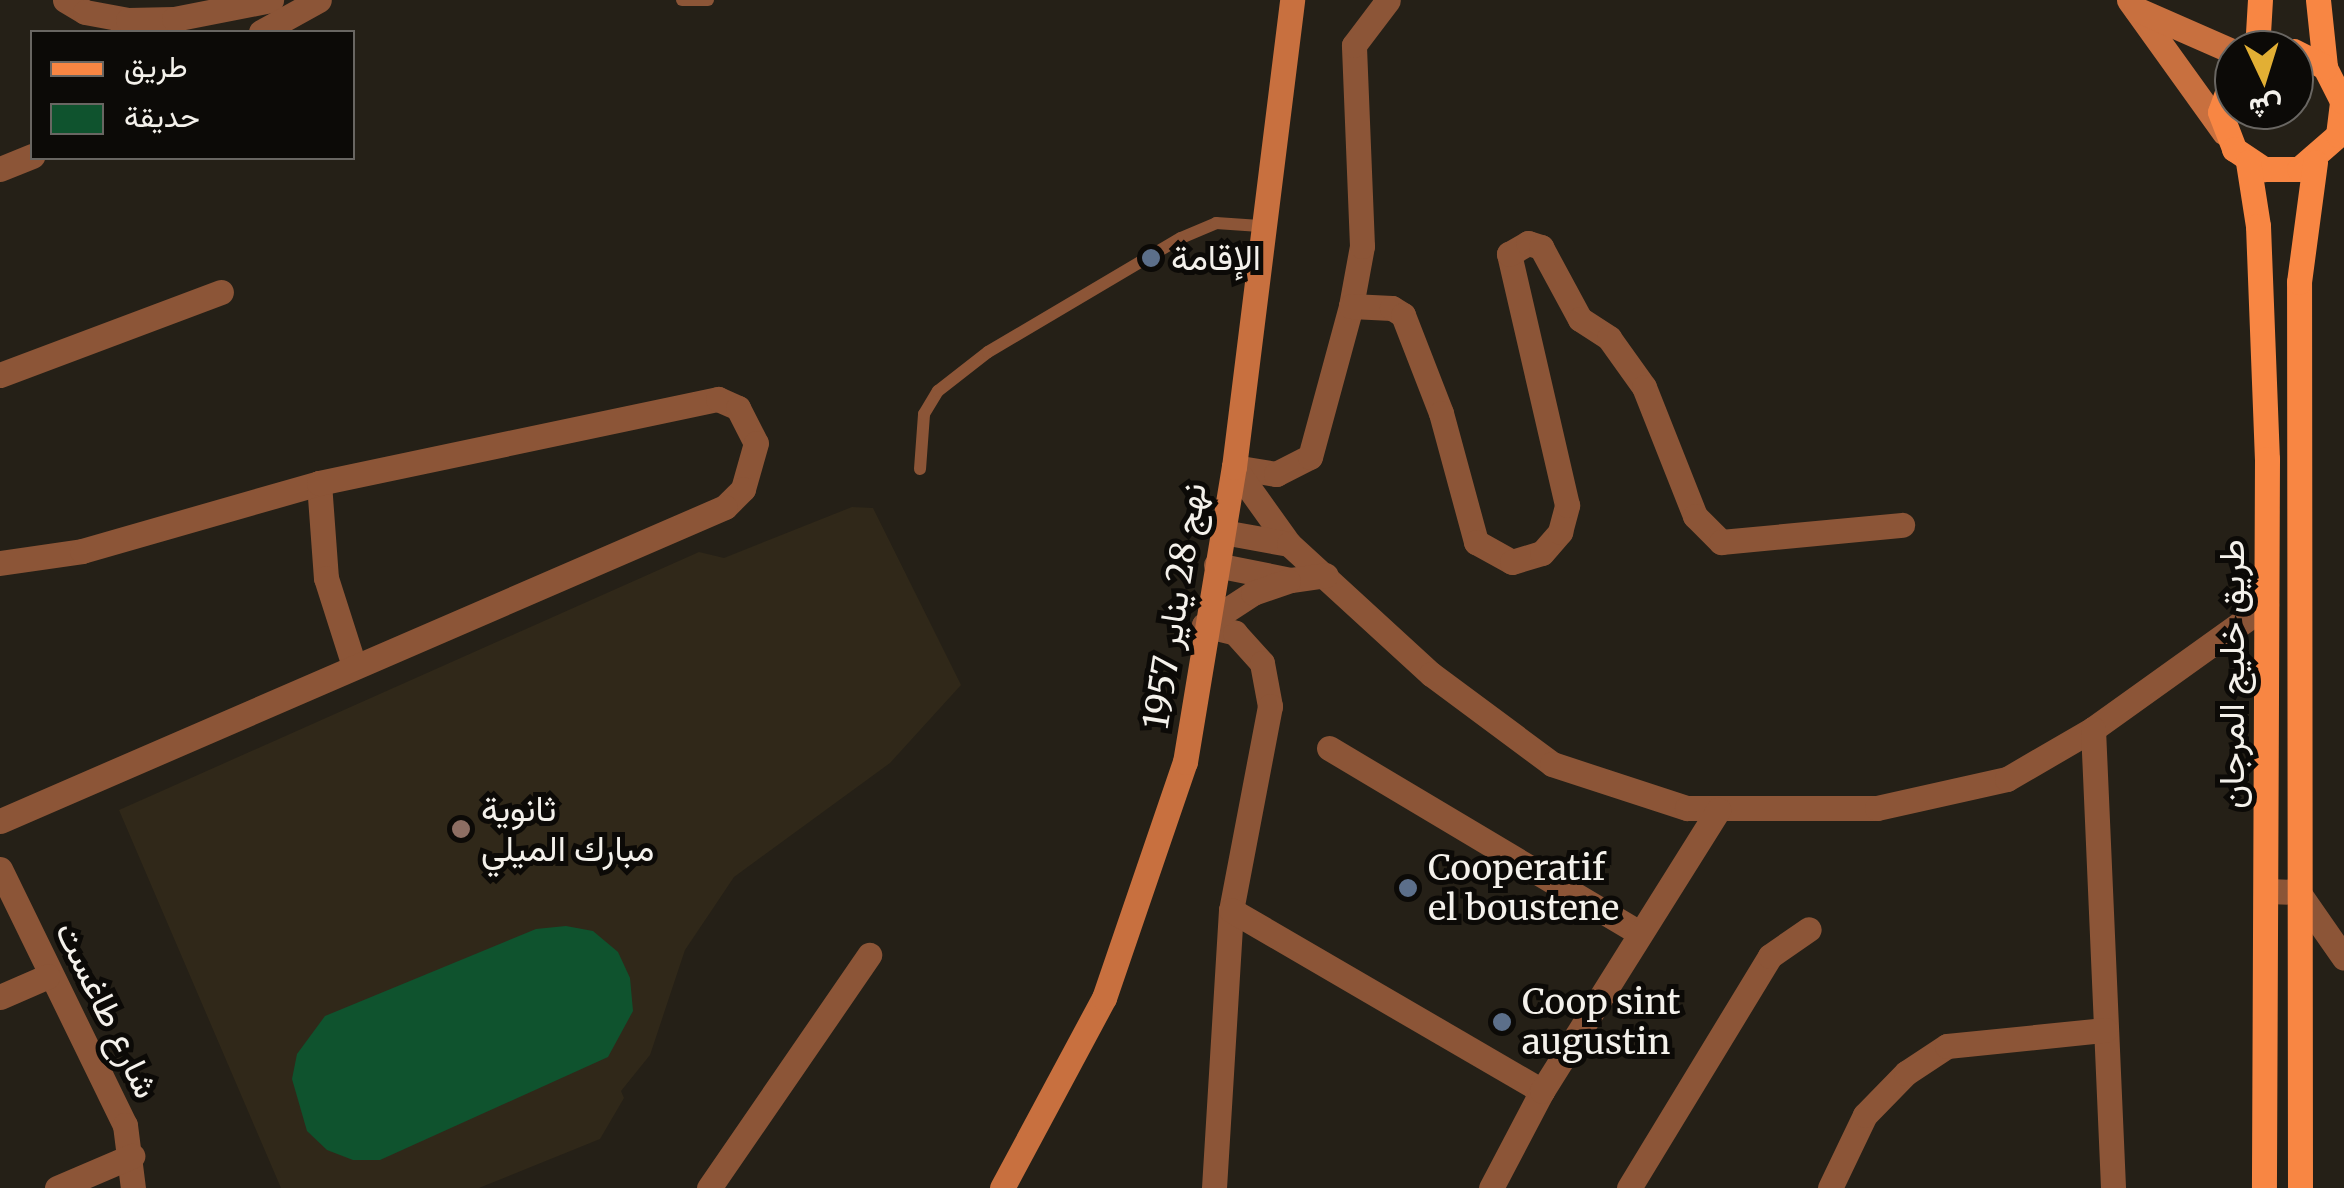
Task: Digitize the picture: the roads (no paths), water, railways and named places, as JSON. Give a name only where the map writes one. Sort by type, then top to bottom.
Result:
[{"type":"main road","points":[[2258,30],[2260,0]]},
{"type":"main road","name":"طريق خليج المرجان","points":[[2300,1188],[2300,282],[2329,149],[2342,119],[2318,0]]},
{"type":"main road","points":[[2314,64],[2335,78]]},
{"type":"main road","points":[[2224,132],[2248,162],[2282,172],[2329,149]]},
{"type":"main road","name":"طريق خليج المرجان","points":[[2248,162],[2263,304],[2268,890],[2264,1188]]},
{"type":"street","points":[[65,0],[85,12],[128,20],[174,18],[271,0]]},
{"type":"street","points":[[264,30],[319,0]]},
{"type":"street","name":"نهج 28 يناير 1957","points":[[1002,1188],[1104,998],[1149,882],[1185,762],[1204,625],[1234,467],[1260,226],[1292,0]]},
{"type":"street","points":[[1234,467],[1286,472],[1316,450],[1362,246],[1354,45],[1388,0]]},
{"type":"street","points":[[2133,5],[2214,43]]},
{"type":"street","points":[[2133,5],[2224,132]]},
{"type":"street","points":[[0,169],[30,157]]},
{"type":"street","points":[[1351,306],[1386,307],[1404,315],[1446,430],[1476,542],[1501,560],[1542,553],[1560,532],[1566,505],[1510,254],[1523,243],[1540,247],[1580,319],[1609,338],[1644,387],[1694,516],[1721,542],[1902,525]]},
{"type":"street","points":[[0,375],[221,292]]},
{"type":"street","points":[[0,563],[82,551],[319,483],[718,399],[738,408],[756,443],[742,488],[725,506],[0,821]]},
{"type":"street","points":[[1234,467],[1289,544],[1431,674],[1552,764],[1634,796],[1718,810],[1876,808],[1944,797],[2007,779],[2092,729],[2266,605]]},
{"type":"street","points":[[319,483],[326,578],[354,666]]},
{"type":"street","points":[[1223,532],[1289,544]]},
{"type":"street","points":[[1216,565],[1291,580]]},
{"type":"street","points":[[1204,625],[1253,593],[1291,580],[1326,575]]},
{"type":"street","points":[[1204,625],[1235,633],[1262,664],[1270,706],[1232,910],[1214,1188]]},
{"type":"street","points":[[2092,729],[2112,1188]]},
{"type":"street","points":[[1329,748],[1638,932]]},
{"type":"street","points":[[1491,1188],[1542,1091],[1638,932],[1718,810]]},
{"type":"street","name":"شارع طاغست","points":[[0,869],[48,976],[125,1125],[132,1156],[133,1188]]},
{"type":"street","points":[[2268,890],[2298,892],[2344,958]]},
{"type":"street","points":[[1232,910],[1542,1091]]},
{"type":"street","points":[[1629,1188],[1770,956],[1809,930]]},
{"type":"street","points":[[709,1188],[869,954]]},
{"type":"street","points":[[0,997],[48,976]]},
{"type":"street","points":[[1830,1188],[1865,1115],[1906,1073],[1948,1046],[2105,1030]]},
{"type":"street","points":[[57,1188],[132,1156]]},
{"type":"lane","points":[[682,0],[708,0]]},
{"type":"lane","points":[[920,469],[924,414],[938,391],[988,352],[1181,238],[1216,223],[1260,226]]},
{"type":"place","name":"الإقامة","points":[[1151,258]]},
{"type":"place","name":"ثانوية مبارك الميلي","points":[[461,829]]},
{"type":"place","name":"Cooperatif el boustene","points":[[1408,888]]},
{"type":"place","name":"Coop sint augustin","points":[[1502,1022]]}]
